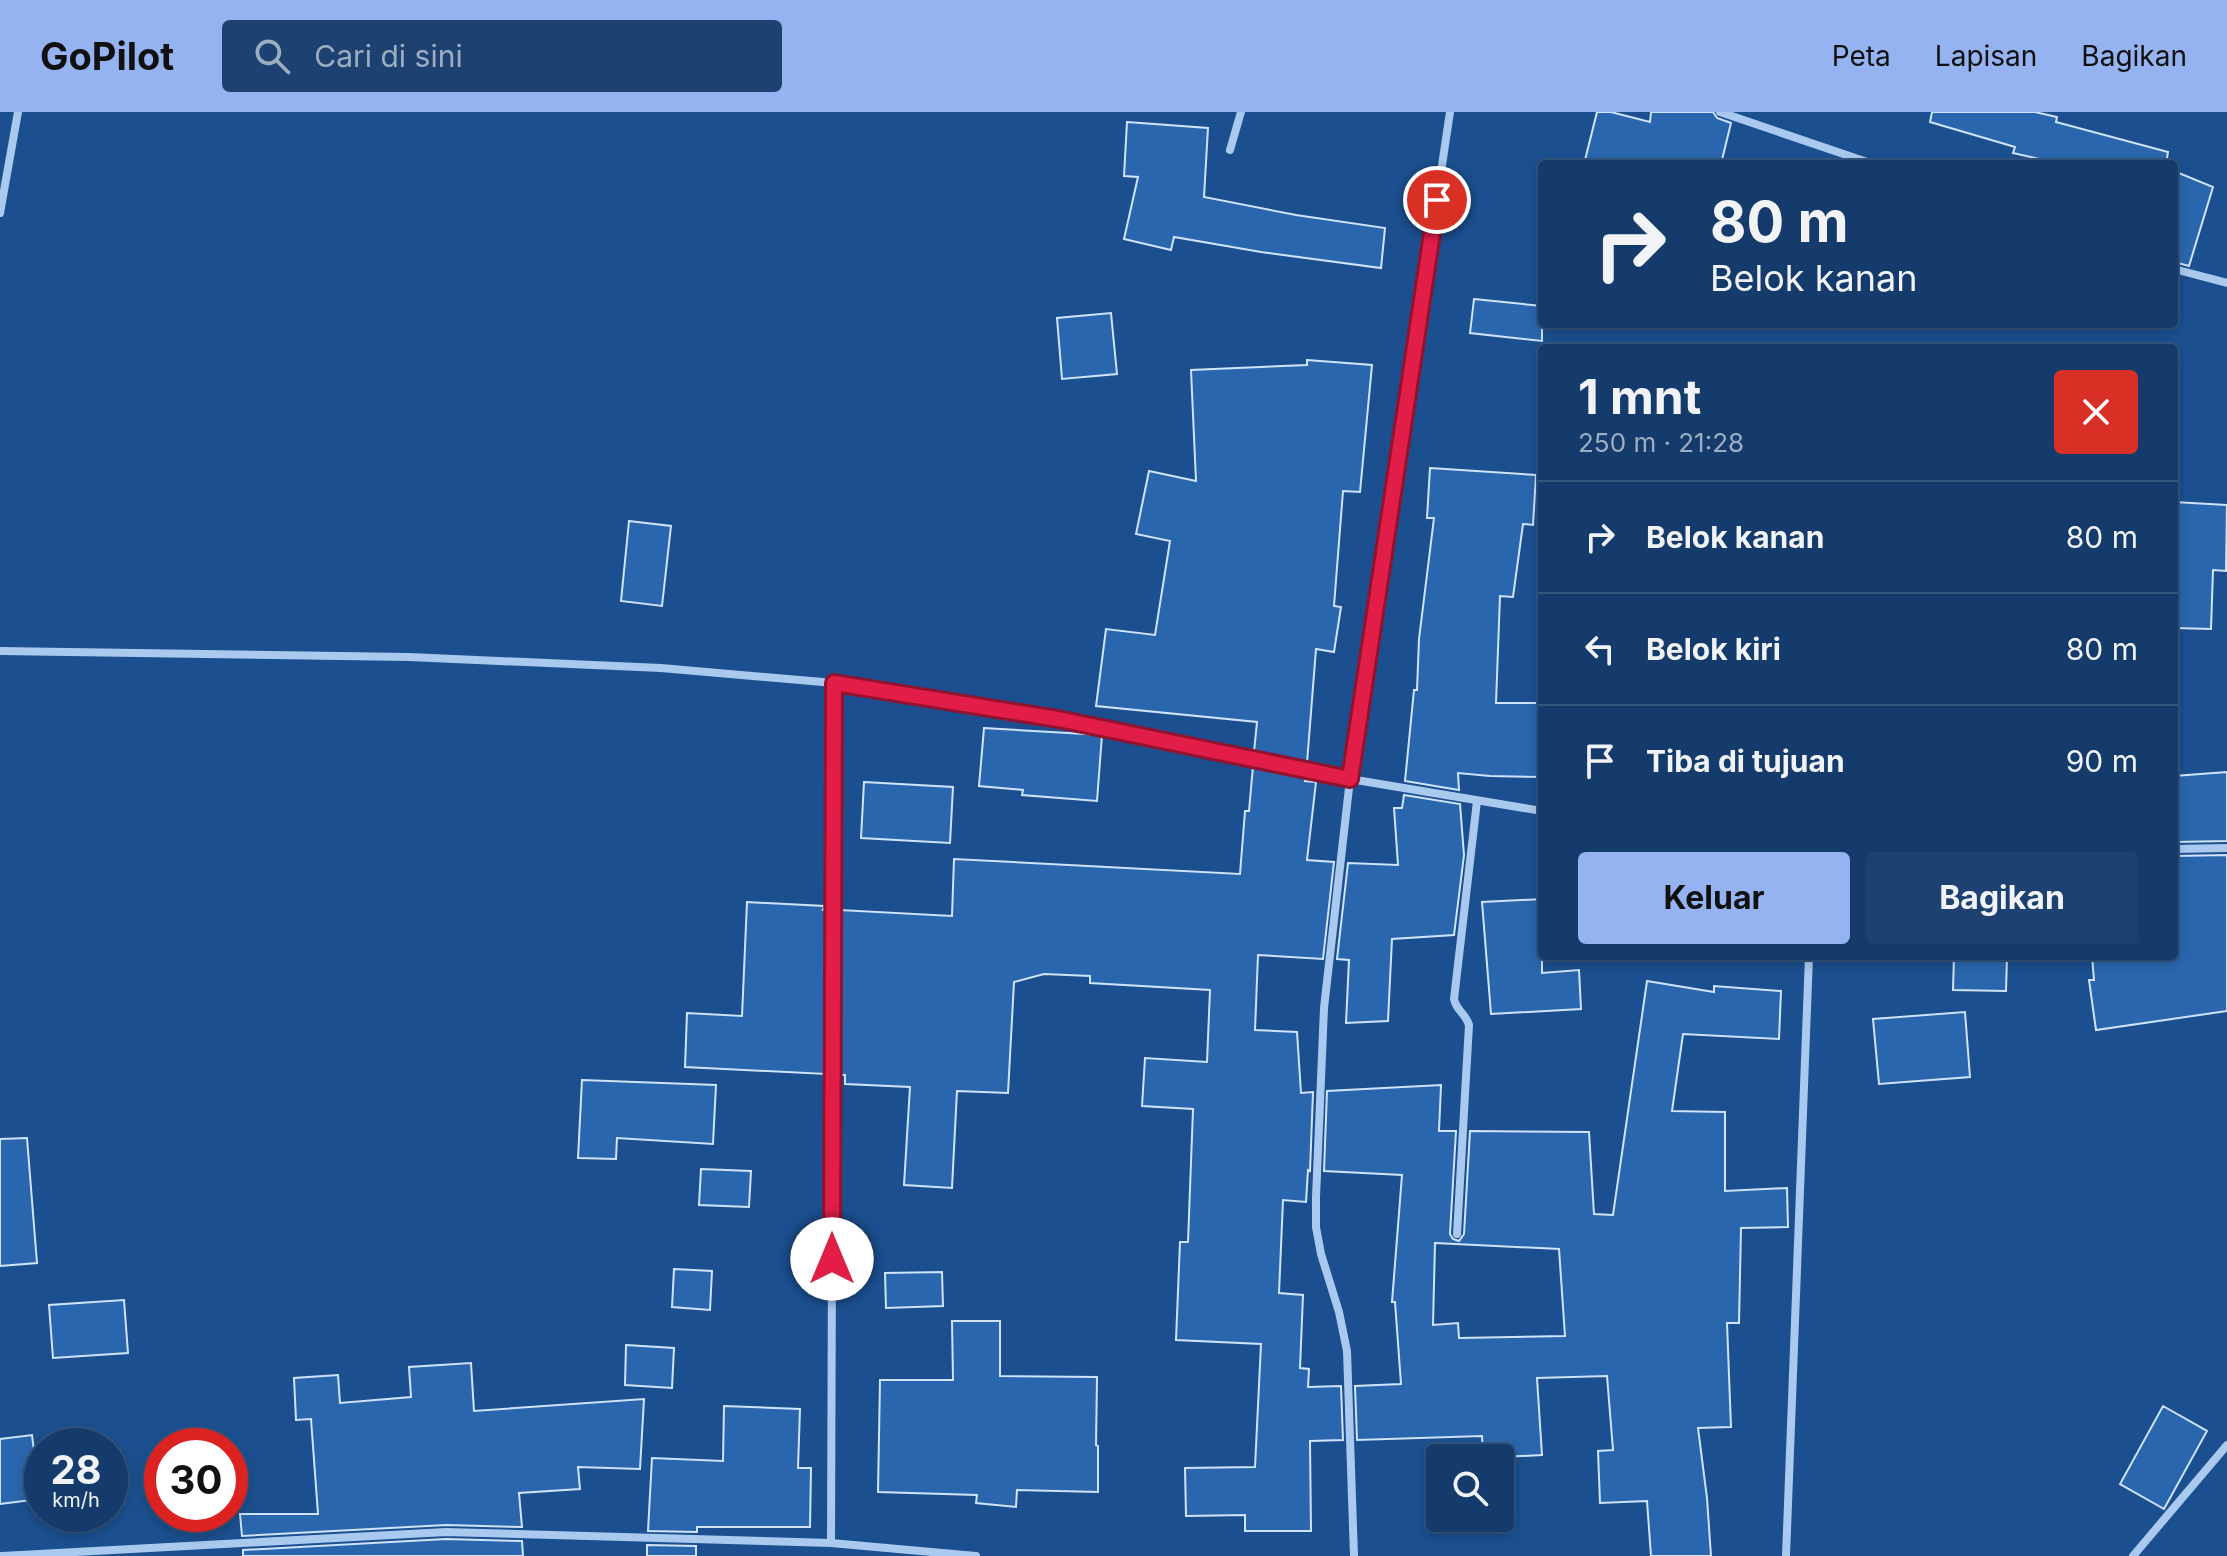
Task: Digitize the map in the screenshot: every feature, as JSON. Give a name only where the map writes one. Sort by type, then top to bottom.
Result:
[{"type":"street","points":[[0,213],[18,112]]},
{"type":"street","points":[[1230,150],[1241,112]]},
{"type":"street","points":[[1354,1556],[1347,1351],[1316,1227],[1324,1008],[1350,779],[1450,112]]},
{"type":"street","points":[[1720,112],[1861,160]]},
{"type":"street","points":[[2178,270],[2227,283]]},
{"type":"street","points":[[0,651],[424,657],[661,668],[834,683],[1058,719],[1350,779],[1538,810]]},
{"type":"street","points":[[831,1543],[834,683]]},
{"type":"street","points":[[1457,1234],[1469,1025],[1467,1017],[1456,1009],[1454,999],[1477,801]]},
{"type":"street","points":[[2178,849],[2227,848]]},
{"type":"street","points":[[1786,1556],[1809,960]]},
{"type":"street","points":[[2133,1556],[2227,1445]]},
{"type":"street","points":[[2,1556],[446,1532],[831,1543],[976,1556]]},
{"type":"building","points":[[1597,112],[1611,112],[1650,122],[1651,112],[1713,112],[1717,118],[1731,123],[1722,160],[1585,160]]},
{"type":"building","points":[[1932,112],[2035,112],[2057,117],[2056,122],[2168,152],[2167,160],[2044,160],[2013,153],[2015,147],[1930,122]]},
{"type":"building","points":[[1127,122],[1208,128],[1204,197],[1385,228],[1381,268],[1174,237],[1171,250],[1124,239],[1138,177],[1124,176]]},
{"type":"building","points":[[2178,173],[2213,187],[2189,266],[2178,263]]},
{"type":"building","points":[[1474,299],[1538,306],[1538,328],[1542,328],[1542,341],[1470,333]]},
{"type":"building","points":[[1111,313],[1117,374],[1062,379],[1057,318]]},
{"type":"building","points":[[1307,360],[1372,365],[1360,492],[1343,491],[1334,606],[1341,607],[1334,652],[1316,649],[1307,763],[1254,752],[1257,722],[1096,706],[1106,629],[1155,635],[1170,541],[1136,534],[1149,471],[1196,481],[1191,370],[1307,365]]},
{"type":"building","points":[[1430,468],[1536,475],[1533,525],[1523,524],[1513,597],[1500,596],[1496,703],[1538,703],[1538,777],[1458,773],[1459,790],[1405,781],[1434,518],[1427,518]]},
{"type":"building","points":[[2178,502],[2227,505],[2226,571],[2213,570],[2211,629],[2178,628]]},
{"type":"building","points":[[629,521],[671,526],[662,606],[621,601]]},
{"type":"building","points":[[984,728],[1102,735],[1097,801],[1022,795],[1023,790],[979,786]]},
{"type":"building","points":[[1253,766],[1316,782],[1307,860],[1334,862],[1323,959],[1258,955],[1255,1030],[1297,1032],[1301,1093],[1313,1092],[1306,1202],[1283,1200],[1279,1293],[1303,1295],[1300,1368],[1309,1369],[1308,1387],[1341,1386],[1343,1440],[1310,1441],[1311,1531],[1245,1531],[1245,1515],[1186,1516],[1185,1468],[1255,1467],[1261,1344],[1176,1340],[1180,1242],[1188,1242],[1193,1109],[1142,1106],[1145,1058],[1207,1062],[1210,990],[1090,983],[1090,976],[1044,974],[1014,982],[1008,1093],[957,1091],[952,1188],[904,1185],[910,1087],[845,1084],[845,1075],[840,1075],[840,910],[952,916],[954,859],[1240,874],[1245,811],[1249,811]]},
{"type":"building","points":[[2227,772],[2227,841],[2178,842],[2178,776]]},
{"type":"building","points":[[864,782],[953,787],[950,843],[861,838]]},
{"type":"building","points":[[1404,795],[1460,804],[1464,855],[1454,935],[1392,939],[1388,1021],[1346,1023],[1349,960],[1337,959],[1348,863],[1398,865],[1394,808],[1402,808]]},
{"type":"building","points":[[2227,855],[2227,1011],[2096,1030],[2089,980],[2094,980],[2092,960],[2178,960],[2178,856]]},
{"type":"building","points":[[1538,899],[1538,960],[1542,960],[1542,973],[1579,970],[1581,1009],[1491,1014],[1482,902]]},
{"type":"building","points":[[747,902],[824,906],[823,910],[826,910],[826,1074],[685,1067],[687,1013],[742,1016]]},
{"type":"building","points":[[1954,960],[2007,960],[2006,991],[1953,990]]},
{"type":"building","points":[[1647,981],[1714,992],[1714,986],[1781,991],[1779,1039],[1683,1034],[1672,1111],[1725,1112],[1725,1191],[1787,1188],[1788,1227],[1741,1228],[1739,1323],[1727,1323],[1731,1427],[1698,1428],[1711,1556],[1651,1556],[1647,1501],[1600,1503],[1598,1451],[1613,1450],[1607,1376],[1537,1378],[1542,1455],[1514,1456],[1514,1444],[1482,1444],[1482,1436],[1357,1440],[1355,1386],[1401,1384],[1395,1302],[1392,1302],[1402,1175],[1324,1171],[1327,1091],[1441,1085],[1439,1131],[1456,1131],[1450,1234],[1453,1239],[1459,1241],[1464,1234],[1470,1131],[1589,1132],[1594,1214],[1613,1215]],"holes":[[[1435,1243],[1559,1249],[1565,1336],[1459,1338],[1458,1323],[1433,1325]]]},
{"type":"building","points":[[1965,1012],[1970,1077],[1879,1084],[1873,1019]]},
{"type":"building","points":[[582,1080],[716,1085],[713,1144],[617,1138],[616,1159],[578,1158]]},
{"type":"building","points":[[27,1138],[37,1263],[0,1266],[0,1139]]},
{"type":"building","points":[[701,1169],[751,1171],[749,1207],[699,1205]]},
{"type":"building","points":[[674,1269],[712,1271],[710,1310],[672,1307]]},
{"type":"building","points":[[942,1272],[943,1306],[886,1308],[885,1273]]},
{"type":"building","points":[[124,1300],[128,1353],[53,1358],[49,1305]]},
{"type":"building","points":[[952,1321],[1000,1321],[1000,1376],[1097,1377],[1098,1492],[1017,1490],[1016,1507],[976,1503],[977,1495],[878,1492],[880,1380],[953,1380]]},
{"type":"building","points":[[626,1345],[674,1348],[672,1388],[625,1385]]},
{"type":"building","points":[[471,1363],[474,1411],[644,1399],[640,1469],[578,1467],[580,1489],[519,1493],[522,1527],[446,1525],[242,1536],[242,1532],[248,1532],[248,1514],[318,1514],[311,1419],[296,1420],[294,1378],[338,1375],[340,1403],[411,1397],[409,1367]]},
{"type":"building","points":[[724,1406],[800,1409],[798,1468],[811,1468],[810,1527],[697,1527],[697,1532],[648,1531],[652,1458],[723,1461]]},
{"type":"building","points":[[2163,1406],[2207,1431],[2164,1509],[2120,1484]]},
{"type":"building","points":[[24,1436],[24,1501],[0,1504],[0,1439]]},
{"type":"building","points":[[446,1539],[522,1541],[523,1556],[243,1556],[243,1550]]},
{"type":"building","points":[[647,1545],[696,1546],[696,1556],[647,1556]]},
{"type":"route","points":[[832,1259],[834,683],[1058,719],[1350,779],[1437,200]]}]
